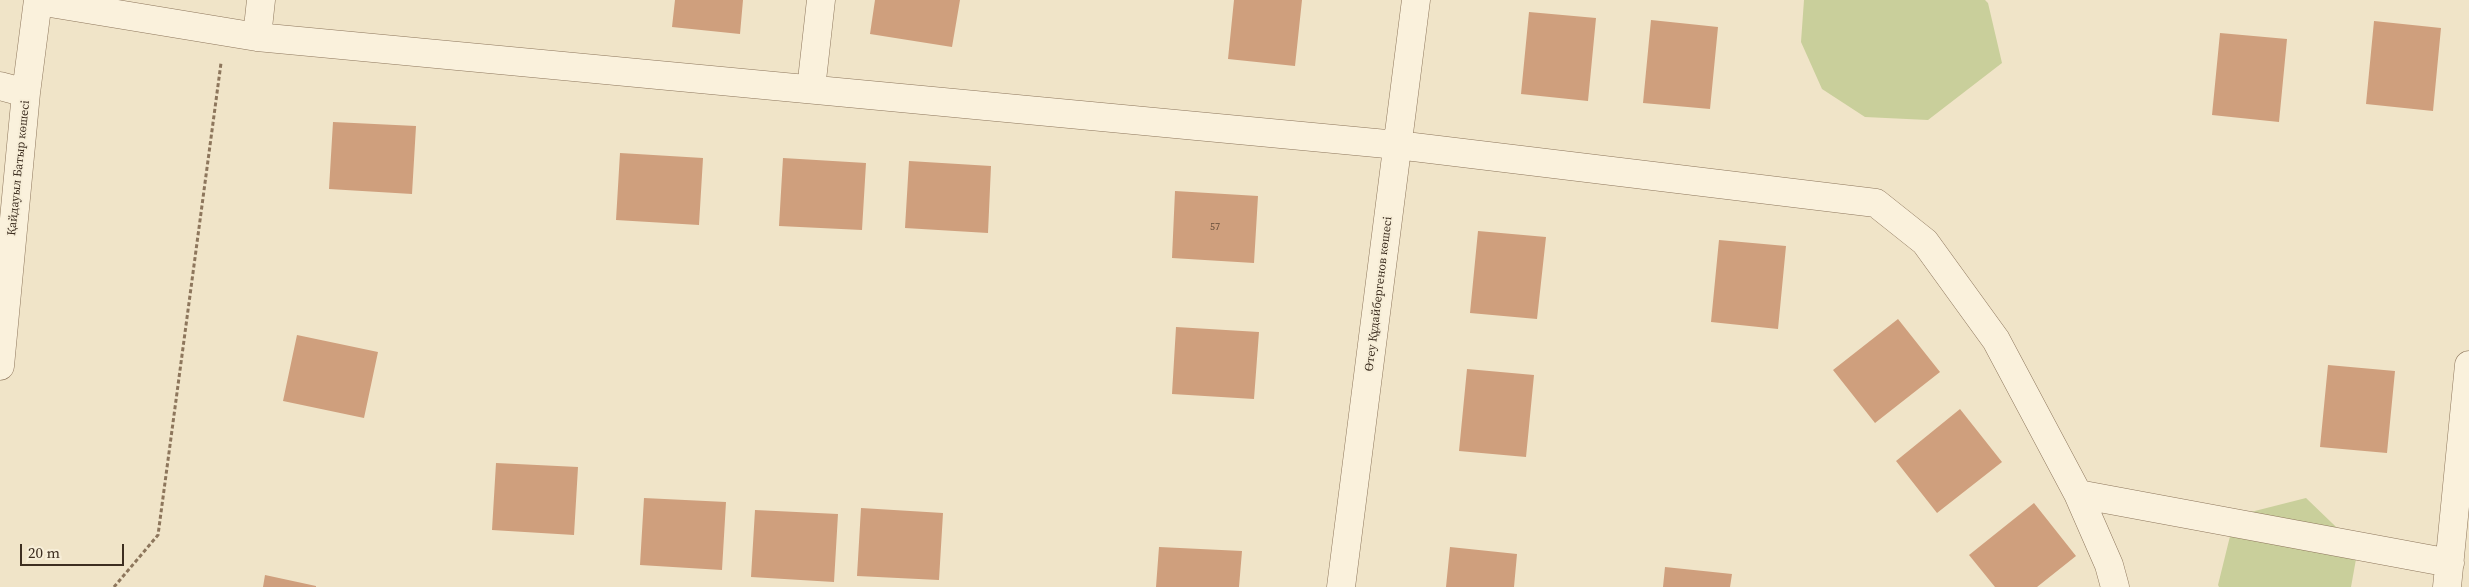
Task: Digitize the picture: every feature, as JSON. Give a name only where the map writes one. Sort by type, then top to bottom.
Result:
[{"type":"street","points":[[257,37],[261,0]]},
{"type":"street","points":[[811,90],[821,0]]},
{"type":"street","name":"Өтеу Құдайбергенов көшесі","points":[[1341,587],[1416,0]]},
{"type":"street","points":[[38,1],[257,37],[1398,145],[1876,203],[1926,242],[1996,340],[2078,494],[2110,564],[2115,587]]},
{"type":"street","name":"Қайдауыл Батыр көшесі","points":[[0,366],[26,93],[38,1]]},
{"type":"street","points":[[0,86],[26,93]]},
{"type":"street","points":[[2078,494],[2449,575],[2469,365]]},
{"type":"path","points":[[114,587],[158,535],[225,32]]},
{"type":"green space","points":[[1804,0],[1985,0],[1988,3],[2002,63],[1928,120],[1865,117],[1822,89],[1801,42]]},
{"type":"green space","points":[[2306,498],[2358,548],[2351,587],[2219,587],[2235,516]]},
{"type":"building","points":[[675,0],[743,0],[740,34],[672,27]]},
{"type":"building","points":[[875,0],[960,0],[952,47],[870,34]]},
{"type":"building","points":[[1234,0],[1302,0],[1295,66],[1228,59]]},
{"type":"building","points":[[1529,12],[1596,18],[1588,101],[1521,94]]},
{"type":"building","points":[[1651,20],[1718,27],[1710,109],[1643,103]]},
{"type":"building","points":[[2374,21],[2441,28],[2433,111],[2366,104]]},
{"type":"building","points":[[2220,33],[2287,39],[2279,122],[2212,115]]},
{"type":"building","points":[[333,122],[416,126],[412,194],[329,189]]},
{"type":"building","points":[[620,153],[703,158],[699,225],[616,220]]},
{"type":"building","points":[[783,158],[866,163],[862,230],[779,226]]},
{"type":"building","points":[[909,161],[991,166],[988,233],[905,228]]},
{"type":"building","points":[[1175,191],[1258,196],[1254,263],[1172,258]]},
{"type":"building","points":[[1478,231],[1546,237],[1537,319],[1470,313]]},
{"type":"building","points":[[1719,240],[1786,246],[1778,329],[1711,322]]},
{"type":"building","points":[[1898,319],[1940,372],[1875,423],[1833,370]]},
{"type":"building","points":[[1176,327],[1259,332],[1254,399],[1172,394]]},
{"type":"building","points":[[297,335],[378,352],[364,418],[283,401]]},
{"type":"building","points":[[2328,365],[2395,371],[2387,453],[2320,447]]},
{"type":"building","points":[[1467,369],[1534,375],[1526,457],[1459,451]]},
{"type":"building","points":[[1960,409],[2002,462],[1937,513],[1896,461]]},
{"type":"building","points":[[496,463],[578,467],[574,535],[492,530]]},
{"type":"building","points":[[644,498],[726,502],[722,570],[640,565]]},
{"type":"building","points":[[2034,503],[2076,556],[2037,587],[1995,587],[1969,555]]},
{"type":"building","points":[[861,508],[943,513],[939,580],[857,576]]},
{"type":"building","points":[[755,510],[838,514],[834,582],[751,577]]},
{"type":"building","points":[[1159,547],[1242,551],[1239,587],[1156,587]]},
{"type":"building","points":[[1450,547],[1517,554],[1514,587],[1446,587]]},
{"type":"building","points":[[1665,567],[1732,574],[1730,587],[1663,587]]},
{"type":"building","points":[[265,575],[316,586],[316,587],[263,587]]}]
